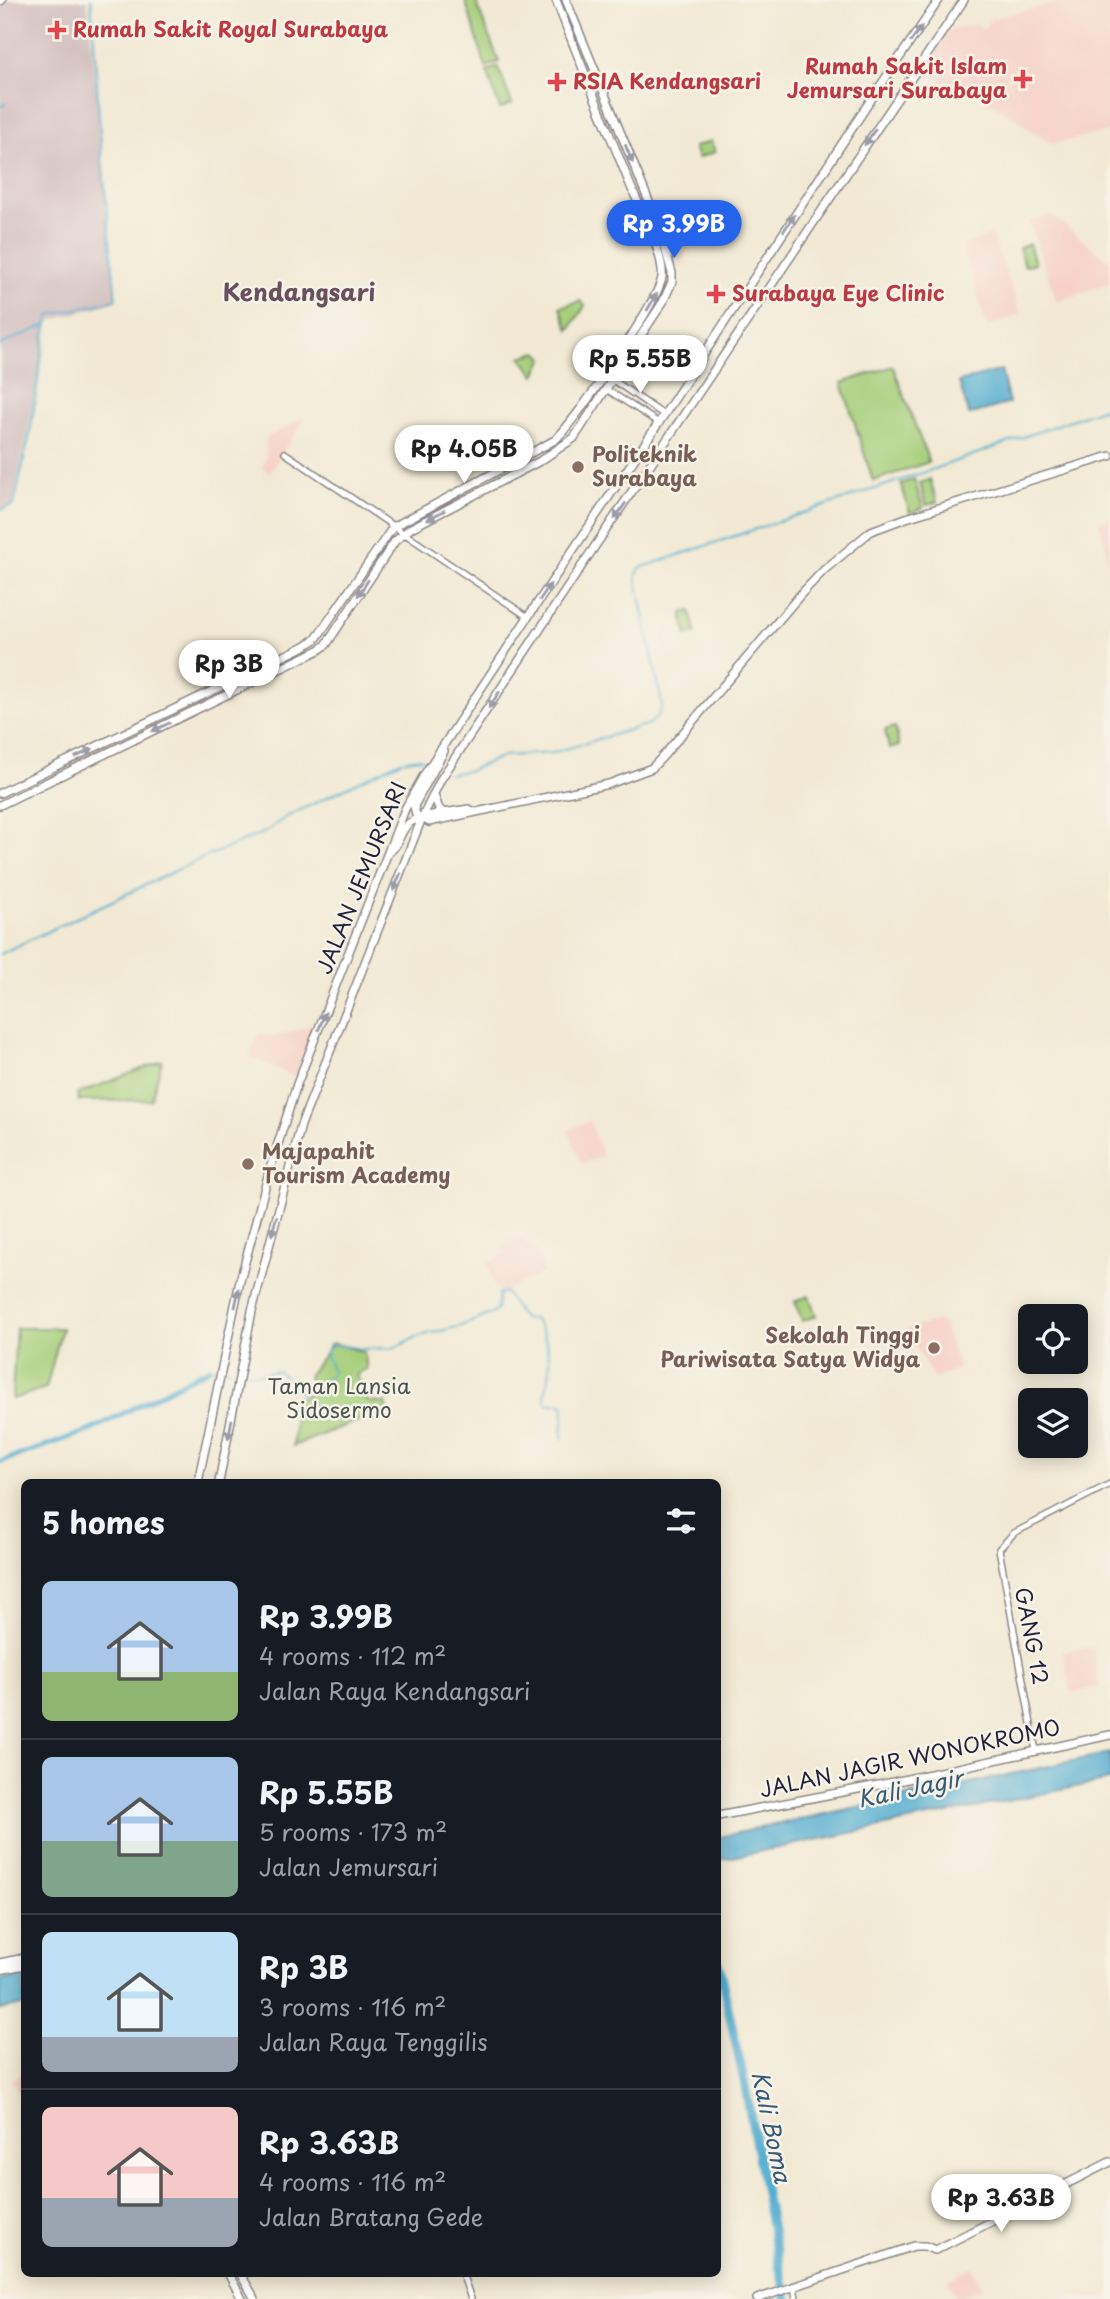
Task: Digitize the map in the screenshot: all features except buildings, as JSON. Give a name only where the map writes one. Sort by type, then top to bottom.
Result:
[{"type":"main road","points":[[0,793],[243,678],[316,639],[393,527],[555,440],[567,428],[657,295],[662,278],[654,243],[556,0]]},
{"type":"main road","points":[[0,804],[247,687],[326,645],[395,541],[403,534],[540,461],[574,438],[663,302],[673,276],[664,239],[566,0]]},
{"type":"main road","points":[[473,811],[435,822],[415,813],[414,806],[444,745],[874,94],[939,0]]},
{"type":"main road","name":"JALAN JEMURSARI","points":[[220,1479],[252,1311],[301,1125],[433,795],[443,776],[964,0]]},
{"type":"main road","points":[[606,124],[615,121]]},
{"type":"main road","points":[[654,243],[664,239]]},
{"type":"main road","points":[[630,335],[638,342]]},
{"type":"main road","points":[[684,382],[699,393]]},
{"type":"main road","points":[[388,854],[396,848],[407,825],[414,819],[473,811],[604,783],[629,777],[655,765],[801,594],[824,570],[871,531],[1110,456]]},
{"type":"main road","points":[[243,678],[247,687]]},
{"type":"main road","points":[[64,762],[68,772]]},
{"type":"main road","name":"JALAN JEMURSARI","points":[[199,1479],[249,1246],[297,1084],[405,809],[432,768]]},
{"type":"main road","points":[[433,795],[439,808],[446,814]]},
{"type":"main road","points":[[297,1084],[314,1090]]},
{"type":"main road","name":"JALAN JAGIR WONOKROMO","points":[[721,1815],[889,1783],[1110,1735]]},
{"type":"main road","points":[[0,1962],[21,1958]]},
{"type":"main road","points":[[0,1970],[21,1966]]},
{"type":"main road","points":[[757,2299],[914,2246],[935,2250],[1110,2162]]},
{"type":"main road","points":[[230,2277],[242,2299]]},
{"type":"main road","points":[[242,2277],[255,2299]]},
{"type":"street","points":[[613,380],[664,415]]},
{"type":"street","points":[[606,389],[659,423]]},
{"type":"street","points":[[285,453],[528,617]]},
{"type":"street","name":"GANG 12","points":[[1036,1751],[1017,1639],[999,1555],[1002,1544],[1014,1533],[1110,1484]]},
{"type":"street","points":[[463,2277],[471,2299]]},
{"type":"street","points":[[793,2286],[796,2299]]},
{"type":"shaded area","points":[[0,0],[87,0],[117,301],[50,321],[13,504],[0,509]]},
{"type":"shaded area","name":"Rumah Sakit Islam Jemursari Surabaya","points":[[1068,0],[1110,0],[1110,131],[1052,144],[969,87],[958,93],[922,70],[947,31],[977,24],[984,29],[991,19]]},
{"type":"shaded area","points":[[1051,215],[1110,261],[1110,282],[1057,302],[1029,222]]},
{"type":"shaded area","points":[[992,235],[1021,314],[987,326],[962,245]]},
{"type":"shaded area","points":[[304,419],[269,473],[262,468],[266,456],[265,439]]},
{"type":"shaded area","points":[[1110,518],[1110,565],[1099,521]]},
{"type":"shaded area","points":[[310,1026],[315,1028],[296,1077],[249,1057],[259,1033],[275,1037]]},
{"type":"shaded area","points":[[590,1121],[603,1156],[582,1164],[568,1130]]},
{"type":"shaded area","points":[[519,1237],[526,1245],[533,1243],[544,1272],[500,1293],[495,1287],[487,1263],[506,1253],[502,1245]]},
{"type":"shaded area","name":"Sekolah Tinggi Pariwisata Satya Widya","points":[[939,1321],[944,1325],[959,1369],[934,1379],[906,1329]]},
{"type":"shaded area","points":[[21,1613],[21,1639],[13,1617]]},
{"type":"shaded area","points":[[1093,1647],[1099,1687],[1071,1693],[1063,1651]]},
{"type":"shaded area","points":[[21,2074],[21,2097],[11,2080]]},
{"type":"shaded area","points":[[972,2267],[982,2288],[957,2299],[948,2280]]},
{"type":"green space","points":[[465,0],[475,0],[499,62],[486,67]]},
{"type":"green space","points":[[498,67],[512,104],[500,109],[487,71]]},
{"type":"green space","points":[[711,141],[715,152],[698,158],[694,147]]},
{"type":"green space","points":[[1029,244],[1035,263],[1025,266],[1019,248]]},
{"type":"green space","points":[[581,301],[585,306],[569,330],[560,307]]},
{"type":"green space","points":[[538,352],[544,358],[535,375],[521,357]]},
{"type":"green space","points":[[893,366],[929,462],[873,481],[842,383]]},
{"type":"green space","points":[[914,479],[923,508],[910,513],[901,484]]},
{"type":"green space","points":[[930,479],[937,502],[926,505],[920,483]]},
{"type":"green space","points":[[691,611],[696,633],[687,635],[682,613]]},
{"type":"green space","points":[[895,727],[899,746],[889,749],[885,730]]},
{"type":"green space","points":[[162,1061],[151,1100],[79,1101],[77,1094]]},
{"type":"green space","points":[[809,1296],[816,1316],[802,1321],[795,1301]]},
{"type":"green space","points":[[16,1328],[62,1328],[46,1388],[12,1399]]},
{"type":"green space","name":"Taman Lansia Sidosermo","points":[[333,1343],[364,1352],[367,1368],[356,1375],[368,1402],[385,1403],[388,1414],[354,1422],[293,1446],[296,1399],[314,1392],[308,1376]]},
{"type":"water","points":[[1001,370],[1009,403],[969,415],[959,382]]},
{"type":"water","name":"Kali Jagir","points":[[1110,1753],[1110,1780],[721,1859],[721,1836]]},
{"type":"water","points":[[21,1977],[21,2006],[0,2010],[0,1981]]},
{"type":"waterway","points":[[0,510],[14,505],[31,427],[44,337],[50,315],[116,300],[102,159],[91,0]]},
{"type":"waterway","points":[[0,106],[6,104]]},
{"type":"waterway","points":[[0,345],[46,325]]},
{"type":"waterway","points":[[449,774],[471,770],[503,756],[552,753],[649,724],[656,718],[662,704],[636,576],[640,568],[931,470],[1110,406]]},
{"type":"waterway","points":[[0,954],[196,861],[265,832],[286,817],[401,761],[420,758],[429,763]]},
{"type":"waterway","points":[[243,1372],[260,1374],[278,1371],[290,1380],[296,1391],[302,1394],[310,1393],[333,1372],[326,1354],[330,1344],[363,1349],[394,1348],[419,1336],[461,1326],[493,1313],[497,1309],[499,1294],[505,1292],[525,1319],[534,1319],[545,1339],[549,1354],[545,1397],[548,1404],[562,1404],[564,1407],[562,1438]]},
{"type":"waterway","points":[[210,1368],[220,1369]]},
{"type":"waterway","points":[[0,1462],[91,1430],[210,1368]]},
{"type":"waterway","points":[[225,1369],[237,1371]]},
{"type":"waterway","name":"Kali Boma","points":[[721,1976],[787,2299]]},
{"type":"place","name":"Rumah Sakit Royal Surabaya","points":[[57,30]]},
{"type":"place","name":"Rumah Sakit Islam Jemursari Surabaya","points":[[1023,79]]},
{"type":"place","name":"RSIA Kendangsari","points":[[557,82]]},
{"type":"place","name":"Surabaya Eye Clinic","points":[[716,294]]},
{"type":"place","name":"Politeknik Surabaya","points":[[578,467]]},
{"type":"place","name":"Majapahit Tourism Academy","points":[[248,1164]]},
{"type":"place","name":"Sekolah Tinggi Pariwisata Satya Widya","points":[[934,1348]]},
{"type":"district","name":"Kendangsari","points":[[299,293]]}]
